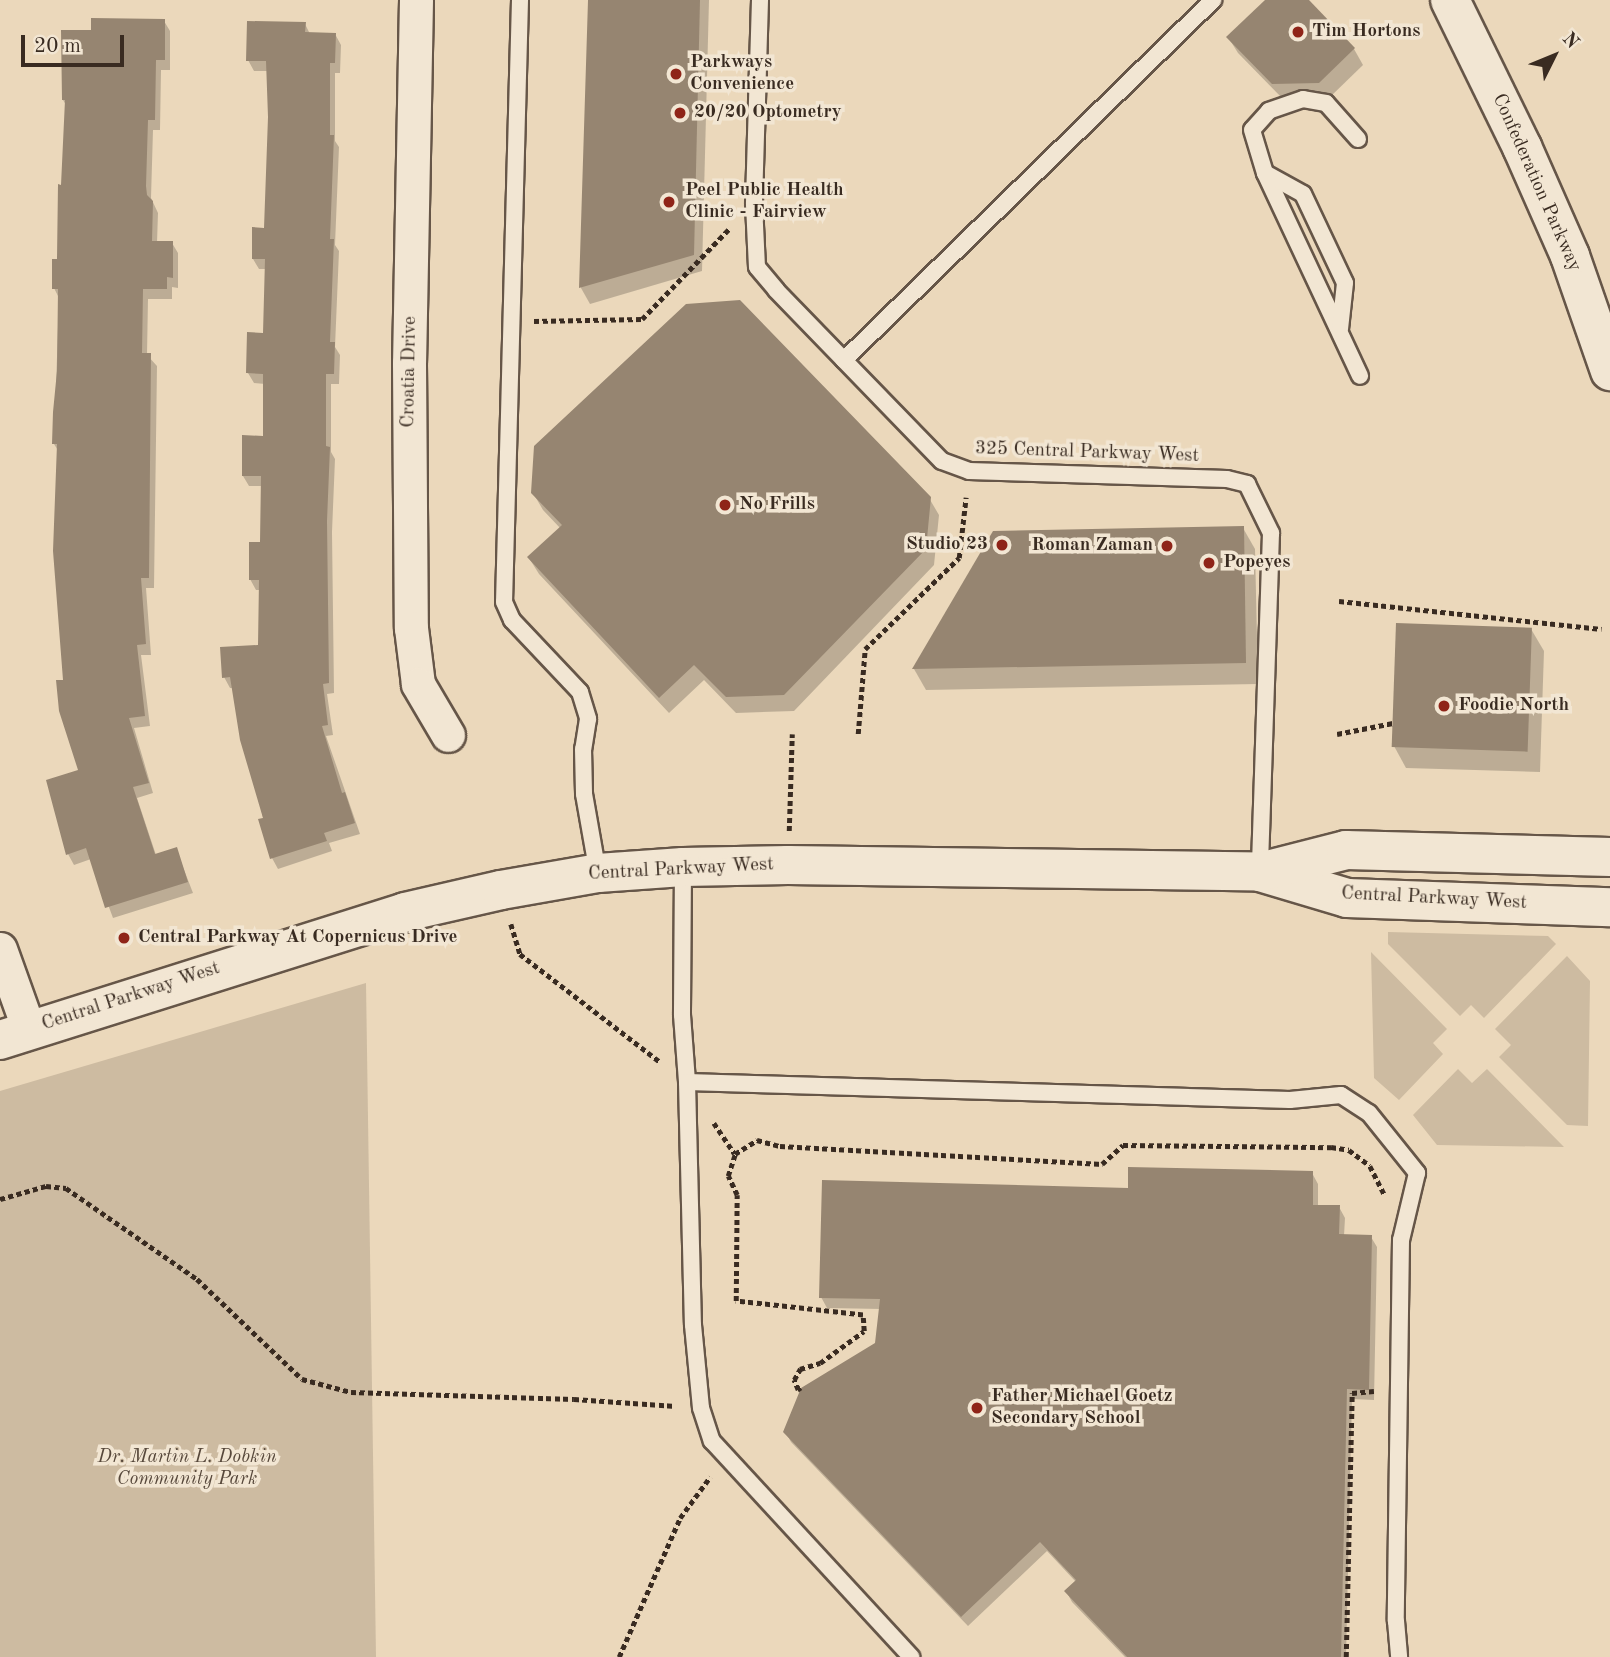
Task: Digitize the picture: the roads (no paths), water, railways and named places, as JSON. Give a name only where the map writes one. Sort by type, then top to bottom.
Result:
[{"type":"street","name":"Croatia Drive","points":[[416,0],[410,363],[411,628],[418,684],[448,735]]},
{"type":"street","name":"Confederation Parkway","points":[[1450,0],[1511,124],[1570,256],[1610,371]]},
{"type":"street","name":"Central Parkway West","points":[[14,1035],[405,912],[501,890],[598,873],[683,866],[788,865],[1260,872],[1346,850],[1610,857]]},
{"type":"street","name":"Central Parkway West","points":[[1260,872],[1347,898],[1610,907]]},
{"type":"street","points":[[0,949],[14,1035]]},
{"type":"lane","points":[[520,0],[504,601],[512,620],[580,692],[588,719],[583,750],[584,794],[598,873]]},
{"type":"lane","name":"325 Central Parkway West","points":[[760,0],[754,204],[757,267],[942,461],[969,471],[1227,479],[1247,484],[1271,533],[1260,872]]},
{"type":"lane","points":[[844,360],[1213,0]]},
{"type":"lane","points":[[1358,139],[1326,103],[1303,99],[1269,111],[1252,130],[1265,173],[1360,376]]},
{"type":"lane","points":[[1265,173],[1303,194],[1309,205],[1345,283],[1340,332]]},
{"type":"lane","points":[[683,866],[682,1015],[687,1082],[693,1325],[701,1408],[712,1441],[911,1657]]},
{"type":"lane","points":[[687,1082],[1290,1100],[1341,1095],[1369,1113],[1417,1173],[1401,1240],[1396,1607],[1399,1657]]},
{"type":"place","name":"Tim Hortons","points":[[1298,32]]},
{"type":"place","name":"Parkways Convenience","points":[[676,74]]},
{"type":"place","name":"20/20 Optometry","points":[[680,113]]},
{"type":"place","name":"Peel Public Health Clinic - Fairview","points":[[669,202]]},
{"type":"place","name":"No Frills","points":[[725,505]]},
{"type":"place","name":"Studio 23","points":[[1002,545]]},
{"type":"place","name":"Roman Zaman","points":[[1167,546]]},
{"type":"place","name":"Popeyes","points":[[1209,563]]},
{"type":"place","name":"Foodie North","points":[[1444,706]]},
{"type":"place","name":"Central Parkway At Copernicus Drive","points":[[124,938]]},
{"type":"place","name":"Father Michael Goetz Secondary School","points":[[977,1408]]},
{"type":"park label","name":"Dr. Martin L. Dobkin Community Park","points":[[187,1469]]}]
